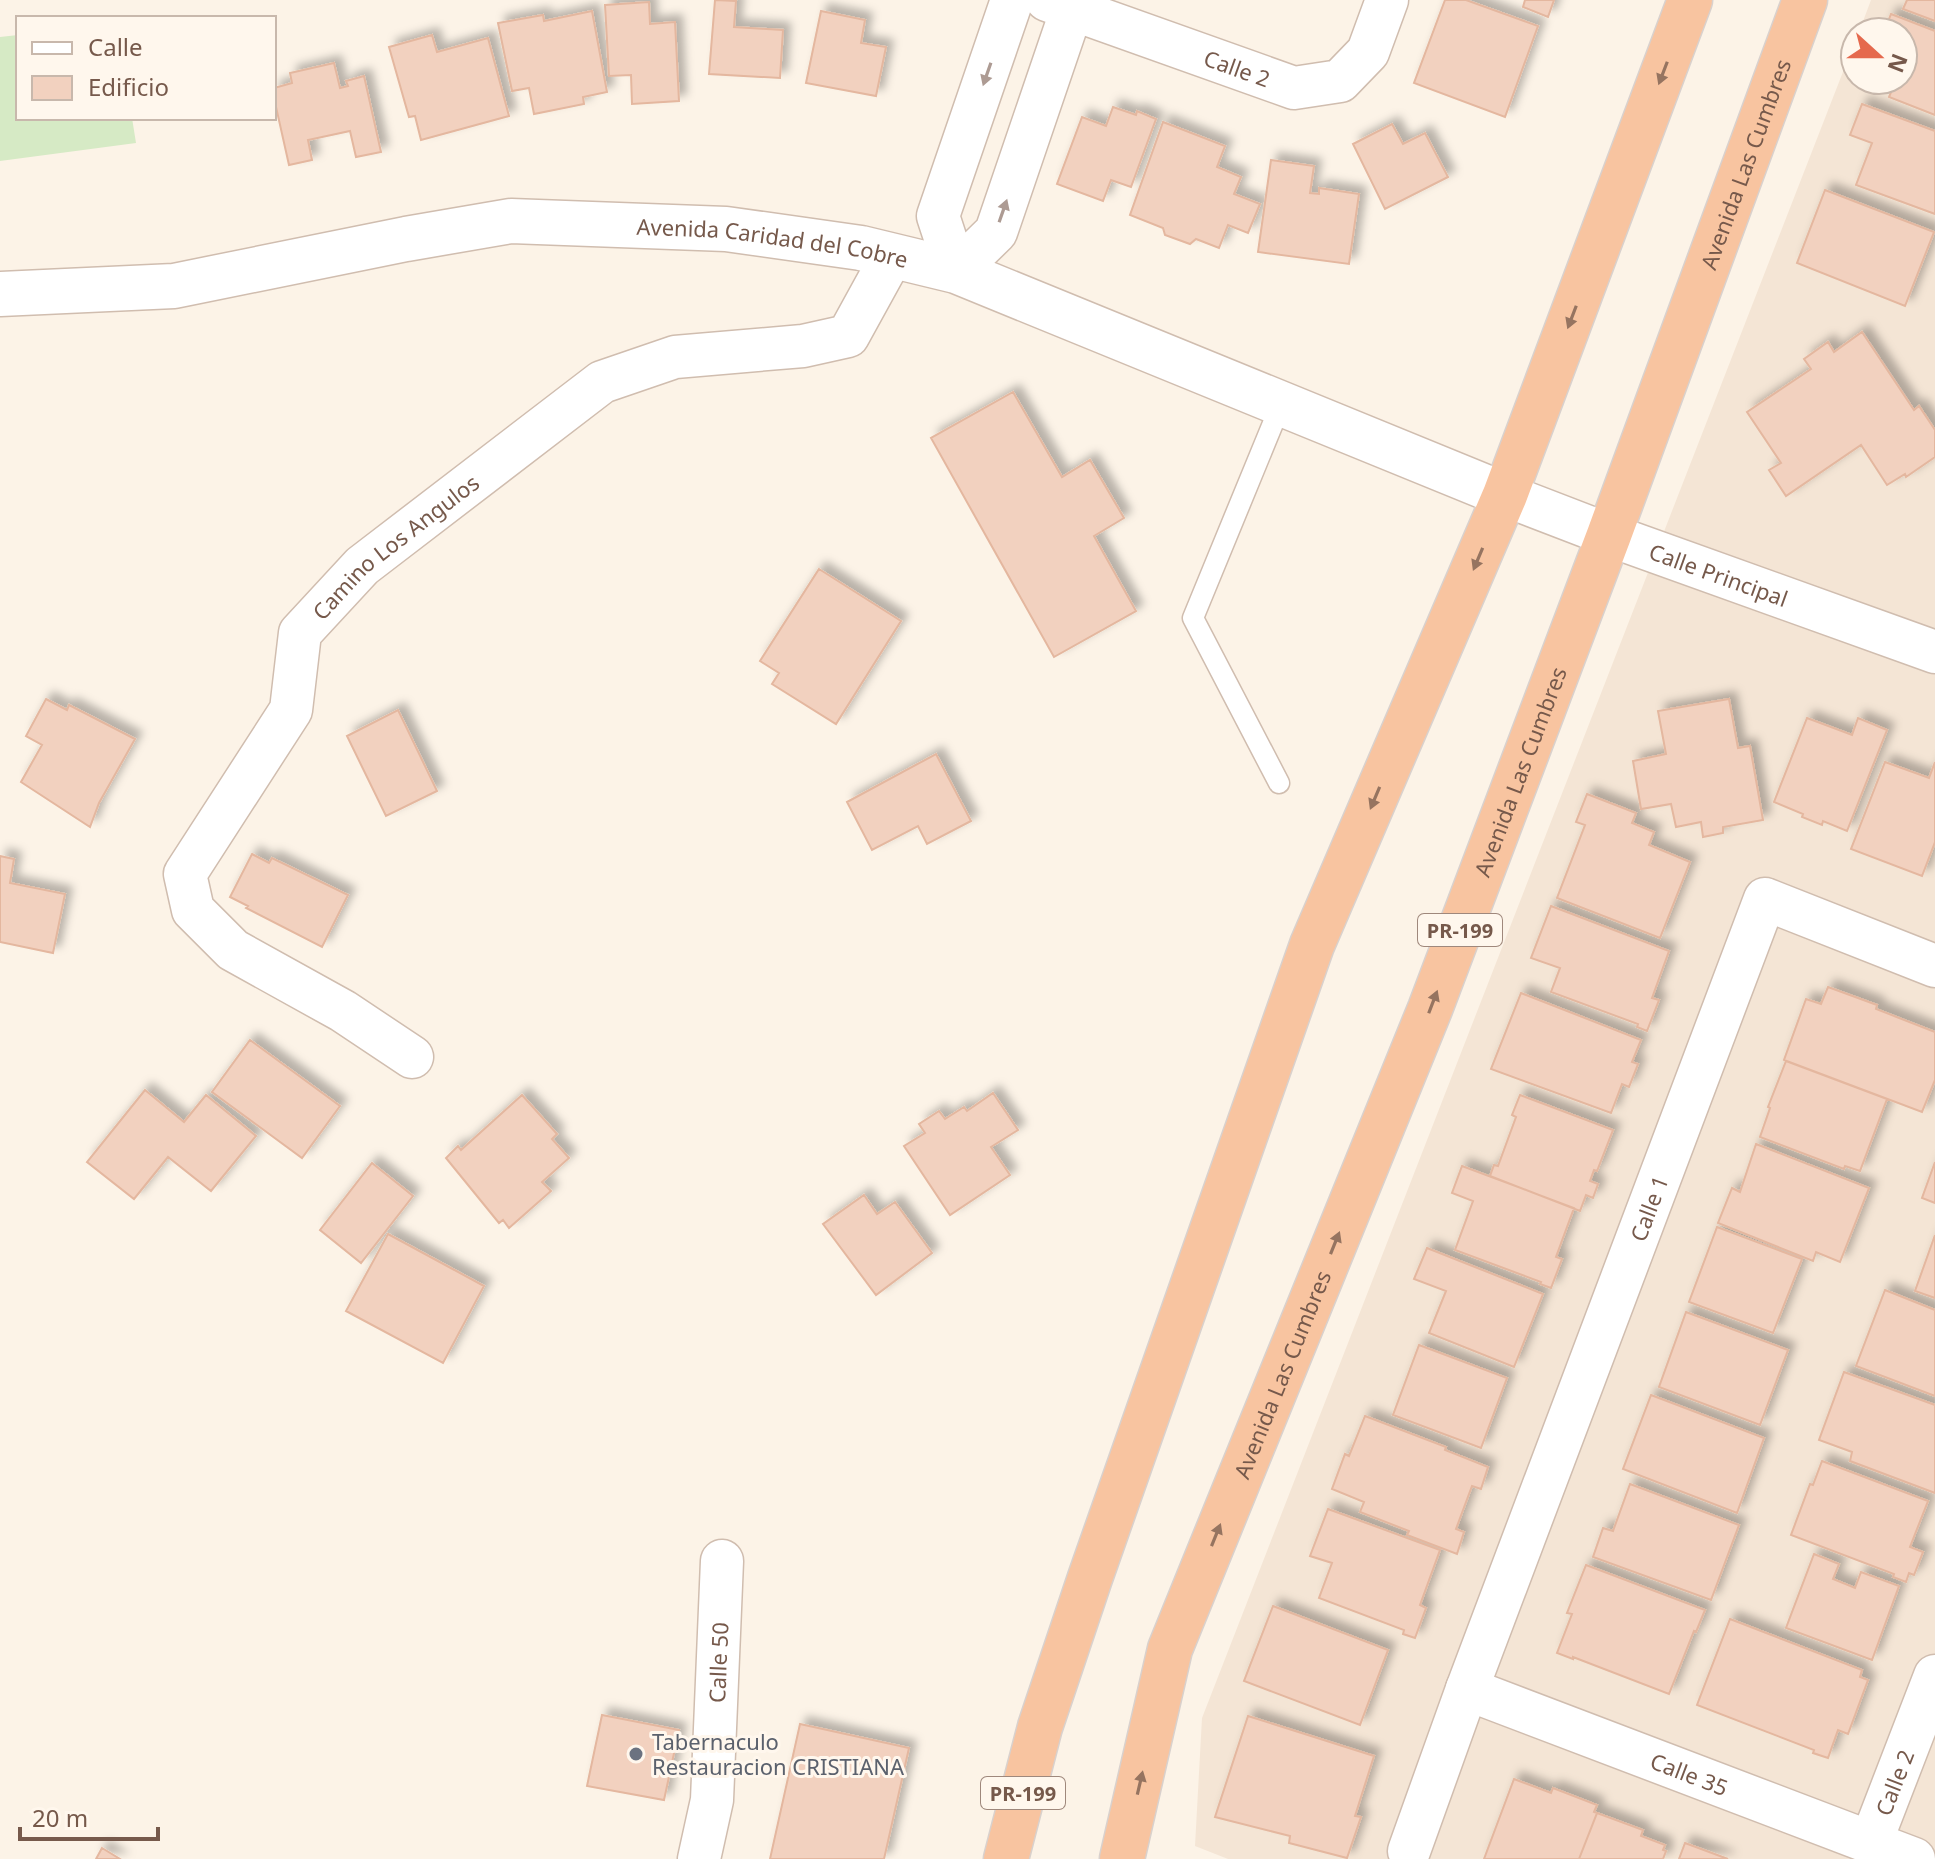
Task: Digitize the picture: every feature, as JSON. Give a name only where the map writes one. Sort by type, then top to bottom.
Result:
[{"type":"highway","name":"PR-199","points":[[1006,1859],[1045,1712],[1312,945],[1505,495],[1690,0]]},
{"type":"highway","name":"Avenida Las Cumbres","points":[[1122,1859],[1170,1649],[1430,1009],[1609,535],[1805,0]]},
{"type":"street","points":[[1012,0],[938,216],[956,271],[996,232],[1059,4]]},
{"type":"street","name":"Calle 2","points":[[1059,4],[1294,88],[1340,81],[1368,52],[1387,0]]},
{"type":"street","name":"Avenida Caridad del Cobre","points":[[0,294],[174,286],[511,221],[726,229],[861,248],[956,271],[1505,495]]},
{"type":"street","name":"Camino Los Angulos","points":[[412,1057],[343,1011],[233,950],[193,910],[185,874],[291,710],[300,633],[362,566],[602,382],[675,357],[803,346],[848,336],[892,256]]},
{"type":"street","name":"Calle Principal","points":[[1505,495],[1935,652]]},
{"type":"street","name":"Calle 1","points":[[1467,1689],[1765,899],[1935,966]]},
{"type":"street","name":"Calle 50","points":[[699,1859],[712,1800],[722,1561]]},
{"type":"street","name":"Calle 2","points":[[1871,1842],[1935,1676]]},
{"type":"street","points":[[1409,1851],[1467,1689]]},
{"type":"street","name":"Calle 35","points":[[1467,1689],[1914,1859]]},
{"type":"lane","points":[[1279,783],[1193,618],[1281,404]]},
{"type":"shaded area","points":[[1871,0],[1935,0],[1935,1859],[1228,1859],[1195,1846],[1202,1718],[1839,82],[1839,96],[1919,96],[1919,16],[1865,16]]},
{"type":"green space","points":[[16,35],[16,120],[132,120],[136,143],[0,161],[0,37]]},
{"type":"building","points":[[715,0],[736,1],[734,27],[783,30],[780,78],[709,74]]},
{"type":"building","points":[[1445,0],[1466,0],[1538,26],[1505,117],[1414,83]]},
{"type":"building","points":[[1525,0],[1554,0],[1548,17],[1523,7]]},
{"type":"building","points":[[1907,0],[1935,0],[1935,21],[1903,9]]},
{"type":"building","points":[[649,2],[650,24],[675,22],[679,101],[632,104],[631,75],[609,76],[605,5]]},
{"type":"building","points":[[592,11],[607,92],[583,97],[584,104],[534,114],[529,88],[512,91],[498,23],[543,15],[544,21]]},
{"type":"building","points":[[821,11],[865,20],[861,43],[886,47],[876,96],[806,83]]},
{"type":"building","points":[[1919,25],[1935,31],[1935,115],[1889,97],[1919,96]]},
{"type":"building","points":[[432,35],[437,52],[488,38],[509,116],[421,140],[415,116],[409,117],[389,47]]},
{"type":"building","points":[[334,63],[340,88],[348,86],[346,81],[364,76],[381,152],[356,157],[350,131],[308,140],[312,160],[289,165],[276,107],[276,87],[292,83],[290,73]]},
{"type":"building","points":[[1862,104],[1935,131],[1935,214],[1856,185],[1872,143],[1850,135]]},
{"type":"building","points":[[1113,107],[1136,115],[1137,111],[1156,119],[1131,187],[1111,180],[1103,201],[1057,184],[1082,117],[1106,126]]},
{"type":"building","points":[[1163,122],[1225,146],[1217,167],[1241,177],[1234,194],[1260,204],[1248,233],[1228,225],[1219,248],[1196,239],[1190,244],[1165,235],[1163,228],[1130,215]]},
{"type":"building","points":[[1392,124],[1403,144],[1425,133],[1448,177],[1385,209],[1353,144]]},
{"type":"building","points":[[1271,160],[1314,166],[1310,193],[1319,194],[1319,188],[1359,194],[1349,264],[1258,252]]},
{"type":"building","points":[[1825,190],[1934,232],[1905,306],[1797,263]]},
{"type":"building","points":[[1862,332],[1914,410],[1919,406],[1935,430],[1935,457],[1906,477],[1905,474],[1887,485],[1861,445],[1786,496],[1769,470],[1781,463],[1747,412],[1811,369],[1804,359],[1828,342],[1834,352]]},
{"type":"building","points":[[1013,392],[1062,477],[1090,460],[1124,518],[1094,536],[1136,611],[1054,657],[931,438]]},
{"type":"building","points":[[819,569],[901,621],[836,724],[772,684],[779,673],[760,661]]},
{"type":"building","points":[[46,699],[67,710],[69,705],[135,739],[99,803],[90,827],[21,782],[42,745],[26,736]]},
{"type":"building","points":[[1729,699],[1738,748],[1750,746],[1763,820],[1723,827],[1723,833],[1703,837],[1701,822],[1676,827],[1671,804],[1641,809],[1633,761],[1666,754],[1658,711]]},
{"type":"building","points":[[398,710],[437,791],[386,816],[347,736]]},
{"type":"building","points":[[1807,718],[1852,735],[1858,718],[1887,730],[1847,831],[1823,821],[1822,825],[1774,802]]},
{"type":"building","points":[[936,754],[971,821],[927,844],[918,826],[872,850],[847,802]]},
{"type":"building","points":[[1885,762],[1929,778],[1935,762],[1935,842],[1922,876],[1851,849]]},
{"type":"building","points":[[1587,794],[1636,813],[1632,823],[1654,832],[1649,845],[1690,862],[1660,938],[1557,898],[1585,825],[1576,822]]},
{"type":"building","points":[[252,854],[269,863],[272,858],[348,895],[322,947],[230,897]]},
{"type":"building","points":[[0,856],[14,859],[10,883],[65,894],[53,953],[0,942]]},
{"type":"building","points":[[1551,906],[1669,951],[1652,998],[1659,1000],[1647,1031],[1637,1027],[1638,1024],[1551,992],[1560,968],[1531,958]]},
{"type":"building","points":[[1828,987],[1877,1005],[1876,1009],[1935,1032],[1935,1080],[1922,1112],[1784,1060],[1806,999],[1821,1004]]},
{"type":"building","points":[[1521,993],[1641,1040],[1632,1062],[1638,1064],[1629,1087],[1622,1084],[1611,1113],[1491,1069]]},
{"type":"building","points":[[250,1040],[340,1106],[302,1158],[212,1092]]},
{"type":"building","points":[[1786,1061],[1887,1099],[1860,1171],[1845,1166],[1844,1169],[1760,1137]]},
{"type":"building","points":[[145,1090],[184,1122],[206,1095],[256,1136],[211,1191],[168,1157],[134,1199],[87,1162]]},
{"type":"building","points":[[993,1093],[1018,1130],[991,1147],[1010,1175],[950,1215],[904,1146],[925,1133],[919,1124],[939,1111],[945,1119],[964,1107],[967,1111]]},
{"type":"building","points":[[522,1095],[557,1134],[552,1139],[569,1158],[542,1182],[551,1191],[509,1228],[503,1220],[499,1223],[446,1158],[458,1146],[461,1150]]},
{"type":"building","points":[[1520,1095],[1613,1130],[1590,1181],[1598,1184],[1593,1198],[1586,1195],[1580,1211],[1490,1176],[1494,1165],[1498,1166],[1516,1117],[1512,1115]]},
{"type":"building","points":[[1756,1144],[1869,1188],[1840,1262],[1816,1252],[1813,1261],[1718,1223],[1732,1188],[1740,1192]]},
{"type":"building","points":[[1935,1162],[1935,1203],[1922,1198]]},
{"type":"building","points":[[372,1163],[413,1196],[361,1263],[320,1230]]},
{"type":"building","points":[[1462,1166],[1574,1208],[1556,1257],[1562,1259],[1551,1288],[1455,1250],[1473,1201],[1452,1193]]},
{"type":"building","points":[[864,1195],[877,1214],[895,1202],[932,1253],[876,1295],[823,1224]]},
{"type":"building","points":[[1717,1227],[1802,1259],[1773,1333],[1689,1302]]},
{"type":"building","points":[[388,1234],[484,1286],[443,1363],[346,1311]]},
{"type":"building","points":[[1935,1235],[1935,1298],[1915,1291]]},
{"type":"building","points":[[1427,1248],[1543,1294],[1514,1367],[1429,1333],[1446,1291],[1414,1279]]},
{"type":"building","points":[[1885,1290],[1935,1310],[1935,1396],[1856,1366]]},
{"type":"building","points":[[1686,1312],[1788,1350],[1760,1425],[1659,1387]]},
{"type":"building","points":[[1419,1345],[1507,1378],[1481,1448],[1393,1415]]},
{"type":"building","points":[[1844,1372],[1935,1405],[1935,1493],[1850,1461],[1852,1452],[1819,1440]]},
{"type":"building","points":[[1651,1395],[1764,1438],[1737,1513],[1623,1469]]},
{"type":"building","points":[[1365,1416],[1488,1467],[1481,1489],[1472,1486],[1456,1529],[1464,1532],[1457,1554],[1407,1535],[1409,1531],[1360,1512],[1364,1502],[1332,1489],[1345,1454],[1349,1456]]},
{"type":"building","points":[[1822,1461],[1928,1501],[1910,1547],[1923,1552],[1914,1575],[1909,1573],[1906,1582],[1893,1577],[1894,1574],[1791,1535]]},
{"type":"building","points":[[1630,1484],[1739,1525],[1711,1600],[1593,1557],[1603,1528],[1613,1531]]},
{"type":"building","points":[[1328,1509],[1440,1550],[1420,1605],[1426,1608],[1415,1638],[1403,1634],[1404,1630],[1319,1598],[1332,1563],[1310,1556]]},
{"type":"building","points":[[1814,1554],[1839,1564],[1833,1579],[1855,1588],[1861,1572],[1899,1586],[1872,1660],[1786,1628]]},
{"type":"building","points":[[1586,1565],[1705,1610],[1669,1694],[1557,1653],[1572,1614],[1567,1613]]},
{"type":"building","points":[[1273,1606],[1388,1650],[1360,1725],[1244,1681]]},
{"type":"building","points":[[1730,1619],[1862,1670],[1860,1677],[1868,1680],[1848,1734],[1838,1730],[1828,1758],[1697,1705]]},
{"type":"building","points":[[602,1715],[679,1730],[664,1800],[587,1786]]},
{"type":"building","points":[[1248,1716],[1374,1756],[1355,1816],[1361,1817],[1347,1858],[1289,1843],[1290,1836],[1215,1817]]},
{"type":"building","points":[[800,1724],[909,1748],[884,1859],[770,1859]]},
{"type":"building","points":[[1514,1779],[1551,1793],[1553,1788],[1597,1805],[1594,1812],[1597,1813],[1579,1859],[1484,1859]]},
{"type":"building","points":[[1597,1813],[1643,1830],[1641,1836],[1665,1845],[1663,1859],[1579,1859]]},
{"type":"building","points":[[1685,1843],[1728,1859],[1679,1859]]},
{"type":"building","points":[[102,1848],[120,1859],[96,1859]]},
{"type":"place","name":"Tabernaculo Restauracion CRISTIANA","points":[[636,1754]]}]
